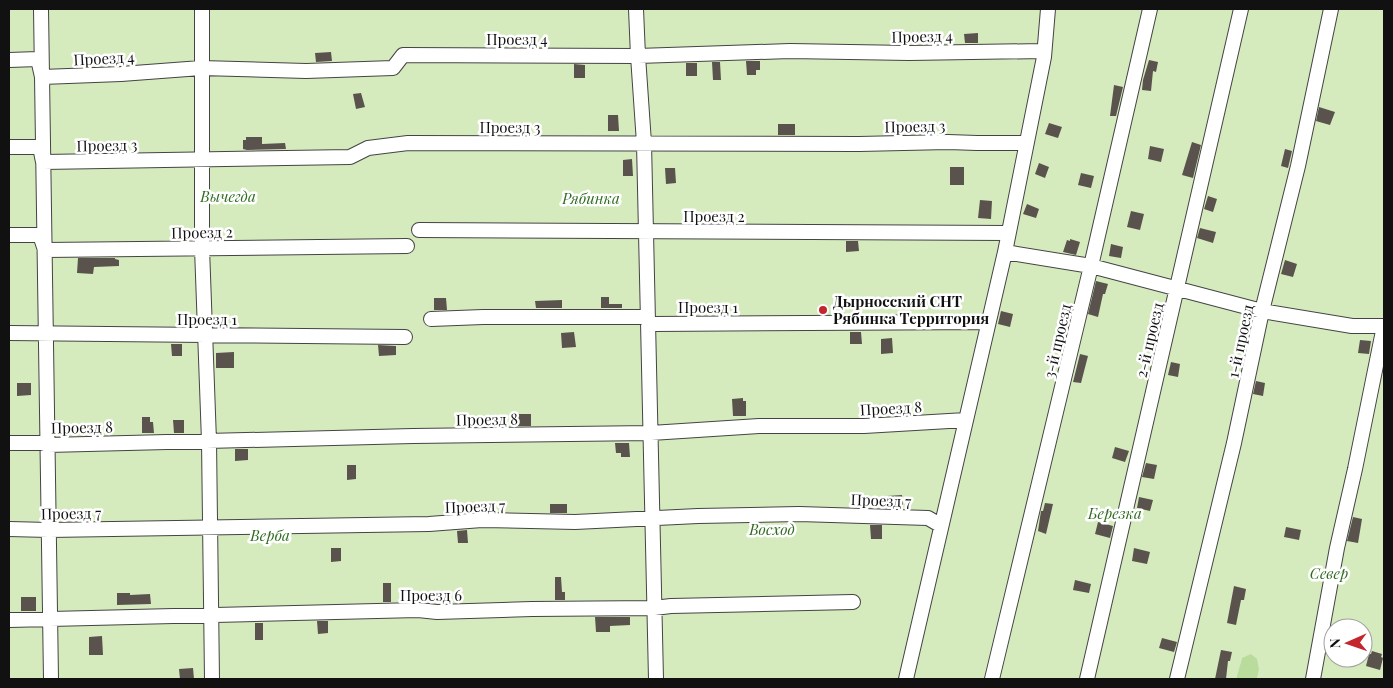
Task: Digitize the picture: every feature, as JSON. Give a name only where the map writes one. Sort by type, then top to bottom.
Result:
[{"type":"street","points":[[41,9],[52,679]]},
{"type":"street","points":[[202,9],[202,248],[210,441],[212,679]]},
{"type":"street","points":[[636,9],[644,143],[656,679]]},
{"type":"street","points":[[906,679],[940,525],[1005,252],[1044,57],[1048,9]]},
{"type":"street","name":"3-й проезд","points":[[992,679],[1091,266],[1150,9]]},
{"type":"street","name":"2-й проезд","points":[[1087,679],[1241,9]]},
{"type":"street","name":"1-й проезд","points":[[1177,679],[1234,443],[1262,311],[1298,166],[1331,9]]},
{"type":"street","name":"Проезд 4","points":[[42,77],[201,68],[306,71],[393,68],[403,54],[638,56],[790,51],[909,53],[1041,51],[1044,57]]},
{"type":"street","points":[[9,60],[38,59],[42,77]]},
{"type":"street","name":"Проезд 3","points":[[43,162],[350,157],[368,148],[408,143],[1026,143]]},
{"type":"street","points":[[9,147],[40,147],[43,162]]},
{"type":"street","name":"Проезд 2","points":[[419,230],[1008,233]]},
{"type":"street","points":[[9,235],[40,234],[45,250]]},
{"type":"street","name":"Проезд 2","points":[[45,250],[406,246]]},
{"type":"street","points":[[1005,252],[1091,266],[1262,311],[1352,326],[1384,326],[1356,469],[1337,548],[1313,679]]},
{"type":"street","name":"Проезд 1","points":[[431,319],[483,317],[643,317],[653,324],[988,322]]},
{"type":"street","name":"Проезд 1","points":[[9,333],[405,336]]},
{"type":"street","name":"Проезд 8","points":[[9,443],[48,445],[413,436],[651,433],[760,426],[864,426],[966,420]]},
{"type":"street","name":"Проезд 7","points":[[9,529],[429,524],[482,520],[574,522],[698,516],[800,514],[928,518],[940,525]]},
{"type":"street","name":"Проезд 6","points":[[9,620],[34,621],[51,618],[418,610],[437,612],[654,608],[853,602]]},
{"type":"green space","points":[[9,9],[1384,9],[1384,679],[1257,679],[1259,670],[1242,658],[1236,679],[9,679]]},
{"type":"green space","points":[[1251,654],[1257,659],[1259,670],[1257,679],[1236,679],[1242,658]]},
{"type":"building","points":[[978,33],[978,43],[965,43],[964,34]]},
{"type":"building","points":[[331,52],[332,61],[316,62],[315,53]]},
{"type":"building","points":[[1149,60],[1158,62],[1156,72],[1153,71],[1151,91],[1142,90]]},
{"type":"building","points":[[746,61],[760,61],[760,70],[756,70],[756,75],[747,75]]},
{"type":"building","points":[[712,62],[720,62],[721,80],[713,80]]},
{"type":"building","points":[[686,63],[697,63],[697,76],[686,76]]},
{"type":"building","points":[[574,64],[585,65],[585,78],[574,78]]},
{"type":"building","points":[[1114,85],[1123,87],[1116,116],[1110,116]]},
{"type":"building","points":[[361,93],[365,107],[356,109],[353,94]]},
{"type":"building","points":[[1319,107],[1335,112],[1330,125],[1316,121]]},
{"type":"building","points":[[608,115],[618,115],[619,131],[608,131]]},
{"type":"building","points":[[1049,123],[1062,127],[1058,138],[1045,134]]},
{"type":"building","points":[[778,124],[795,124],[795,135],[778,135]]},
{"type":"building","points":[[246,137],[262,137],[262,144],[285,143],[286,149],[243,149],[243,140],[246,140]]},
{"type":"building","points":[[1192,142],[1201,145],[1193,178],[1182,175]]},
{"type":"building","points":[[1150,146],[1164,149],[1161,162],[1148,159]]},
{"type":"building","points":[[1285,149],[1292,151],[1288,168],[1281,166]]},
{"type":"building","points":[[632,159],[633,176],[623,176],[623,160]]},
{"type":"building","points":[[1039,163],[1049,167],[1045,178],[1035,174]]},
{"type":"building","points":[[950,167],[964,167],[964,185],[950,185]]},
{"type":"building","points":[[665,168],[675,168],[676,183],[666,184]]},
{"type":"building","points":[[1081,173],[1094,176],[1091,188],[1078,185]]},
{"type":"building","points":[[1208,196],[1217,199],[1213,212],[1204,209]]},
{"type":"building","points":[[980,200],[992,201],[991,219],[978,218]]},
{"type":"building","points":[[1027,204],[1039,209],[1036,218],[1023,214]]},
{"type":"building","points":[[1131,211],[1144,214],[1140,230],[1127,227]]},
{"type":"building","points":[[1200,228],[1216,232],[1213,243],[1197,238]]},
{"type":"building","points":[[1070,239],[1080,242],[1076,255],[1063,252],[1067,240],[1070,241]]},
{"type":"building","points":[[846,241],[858,241],[859,251],[846,252]]},
{"type":"building","points":[[1111,244],[1123,247],[1121,258],[1109,256]]},
{"type":"building","points":[[78,258],[115,258],[119,260],[119,266],[94,267],[93,274],[77,273]]},
{"type":"building","points":[[1285,260],[1297,264],[1293,277],[1281,274]]},
{"type":"building","points":[[1096,281],[1108,284],[1105,294],[1103,294],[1098,317],[1088,314]]},
{"type":"building","points":[[601,297],[609,297],[609,304],[622,304],[622,308],[601,308]]},
{"type":"building","points":[[434,298],[446,298],[447,310],[434,310]]},
{"type":"building","points":[[562,300],[562,308],[536,308],[535,301]]},
{"type":"building","points":[[1001,311],[1013,314],[1010,327],[998,324]]},
{"type":"building","points":[[574,332],[576,347],[562,348],[561,333]]},
{"type":"building","points":[[850,332],[861,332],[862,344],[850,344]]},
{"type":"building","points":[[892,338],[893,353],[881,354],[881,339]]},
{"type":"building","points":[[1360,340],[1371,341],[1369,354],[1358,353]]},
{"type":"building","points":[[171,344],[182,344],[182,356],[172,356]]},
{"type":"building","points":[[378,345],[396,346],[396,355],[379,356]]},
{"type":"building","points":[[234,352],[234,368],[216,368],[216,353]]},
{"type":"building","points":[[1080,354],[1088,356],[1081,383],[1073,382]]},
{"type":"building","points":[[1171,362],[1180,364],[1178,377],[1168,375]]},
{"type":"building","points":[[1256,381],[1265,383],[1263,396],[1253,394]]},
{"type":"building","points":[[17,383],[31,383],[31,395],[17,396]]},
{"type":"building","points":[[743,398],[743,401],[746,401],[746,416],[733,416],[732,399]]},
{"type":"building","points":[[518,414],[531,414],[531,426],[518,426]]},
{"type":"building","points":[[142,417],[150,417],[150,422],[153,422],[154,433],[142,433]]},
{"type":"building","points":[[173,420],[184,420],[184,433],[174,433]]},
{"type":"building","points":[[615,443],[629,443],[630,457],[621,457],[621,453],[616,453]]},
{"type":"building","points":[[1115,447],[1129,451],[1125,462],[1112,458]]},
{"type":"building","points":[[235,449],[248,449],[248,460],[235,461]]},
{"type":"building","points":[[1146,463],[1157,465],[1154,479],[1142,477]]},
{"type":"building","points":[[347,465],[356,465],[356,479],[347,480]]},
{"type":"building","points":[[902,495],[903,507],[888,508],[887,496]]},
{"type":"building","points":[[1139,497],[1153,500],[1150,511],[1137,508]]},
{"type":"building","points":[[1045,503],[1053,504],[1046,534],[1038,531],[1041,511],[1043,511]]},
{"type":"building","points":[[550,504],[567,504],[567,513],[550,513]]},
{"type":"building","points":[[1353,517],[1362,519],[1358,543],[1347,541]]},
{"type":"building","points":[[1098,522],[1113,526],[1110,538],[1095,534]]},
{"type":"building","points":[[870,525],[882,525],[882,539],[871,539]]},
{"type":"building","points":[[1286,527],[1301,530],[1299,540],[1284,537]]},
{"type":"building","points":[[467,530],[468,543],[458,543],[457,531]]},
{"type":"building","points":[[331,548],[341,548],[341,561],[331,562]]},
{"type":"building","points":[[1134,548],[1150,552],[1147,564],[1132,561]]},
{"type":"building","points":[[555,577],[561,577],[562,592],[565,592],[565,600],[555,600]]},
{"type":"building","points":[[1075,580],[1091,584],[1089,593],[1073,590]]},
{"type":"building","points":[[383,583],[391,583],[391,602],[383,602]]},
{"type":"building","points":[[1234,586],[1246,589],[1244,600],[1241,600],[1236,625],[1227,623]]},
{"type":"building","points":[[117,593],[130,593],[130,595],[150,594],[151,604],[117,605]]},
{"type":"building","points":[[21,597],[36,597],[36,611],[21,611]]},
{"type":"building","points":[[595,617],[630,617],[630,625],[610,626],[610,632],[596,632]]},
{"type":"building","points":[[317,621],[328,621],[328,633],[318,634]]},
{"type":"building","points":[[255,623],[263,623],[263,640],[255,640]]},
{"type":"building","points":[[102,636],[103,655],[89,655],[89,637]]},
{"type":"building","points":[[1162,638],[1177,642],[1174,652],[1159,648]]},
{"type":"building","points":[[1221,650],[1232,652],[1230,661],[1228,661],[1226,679],[1215,679]]},
{"type":"building","points":[[1373,651],[1382,654],[1380,670],[1373,668]]},
{"type":"building","points":[[193,668],[194,679],[180,679],[179,669]]},
{"type":"place","name":"Дырносский СНТ Рябинка Территория","points":[[823,310]]},
{"type":"park label","name":"Вычегда","points":[[228,196]]},
{"type":"park label","name":"Рябинка","points":[[591,198]]},
{"type":"park label","name":"Березка","points":[[1115,513]]},
{"type":"park label","name":"Восход","points":[[772,529]]},
{"type":"park label","name":"Верба","points":[[270,535]]},
{"type":"park label","name":"Север","points":[[1329,573]]}]
